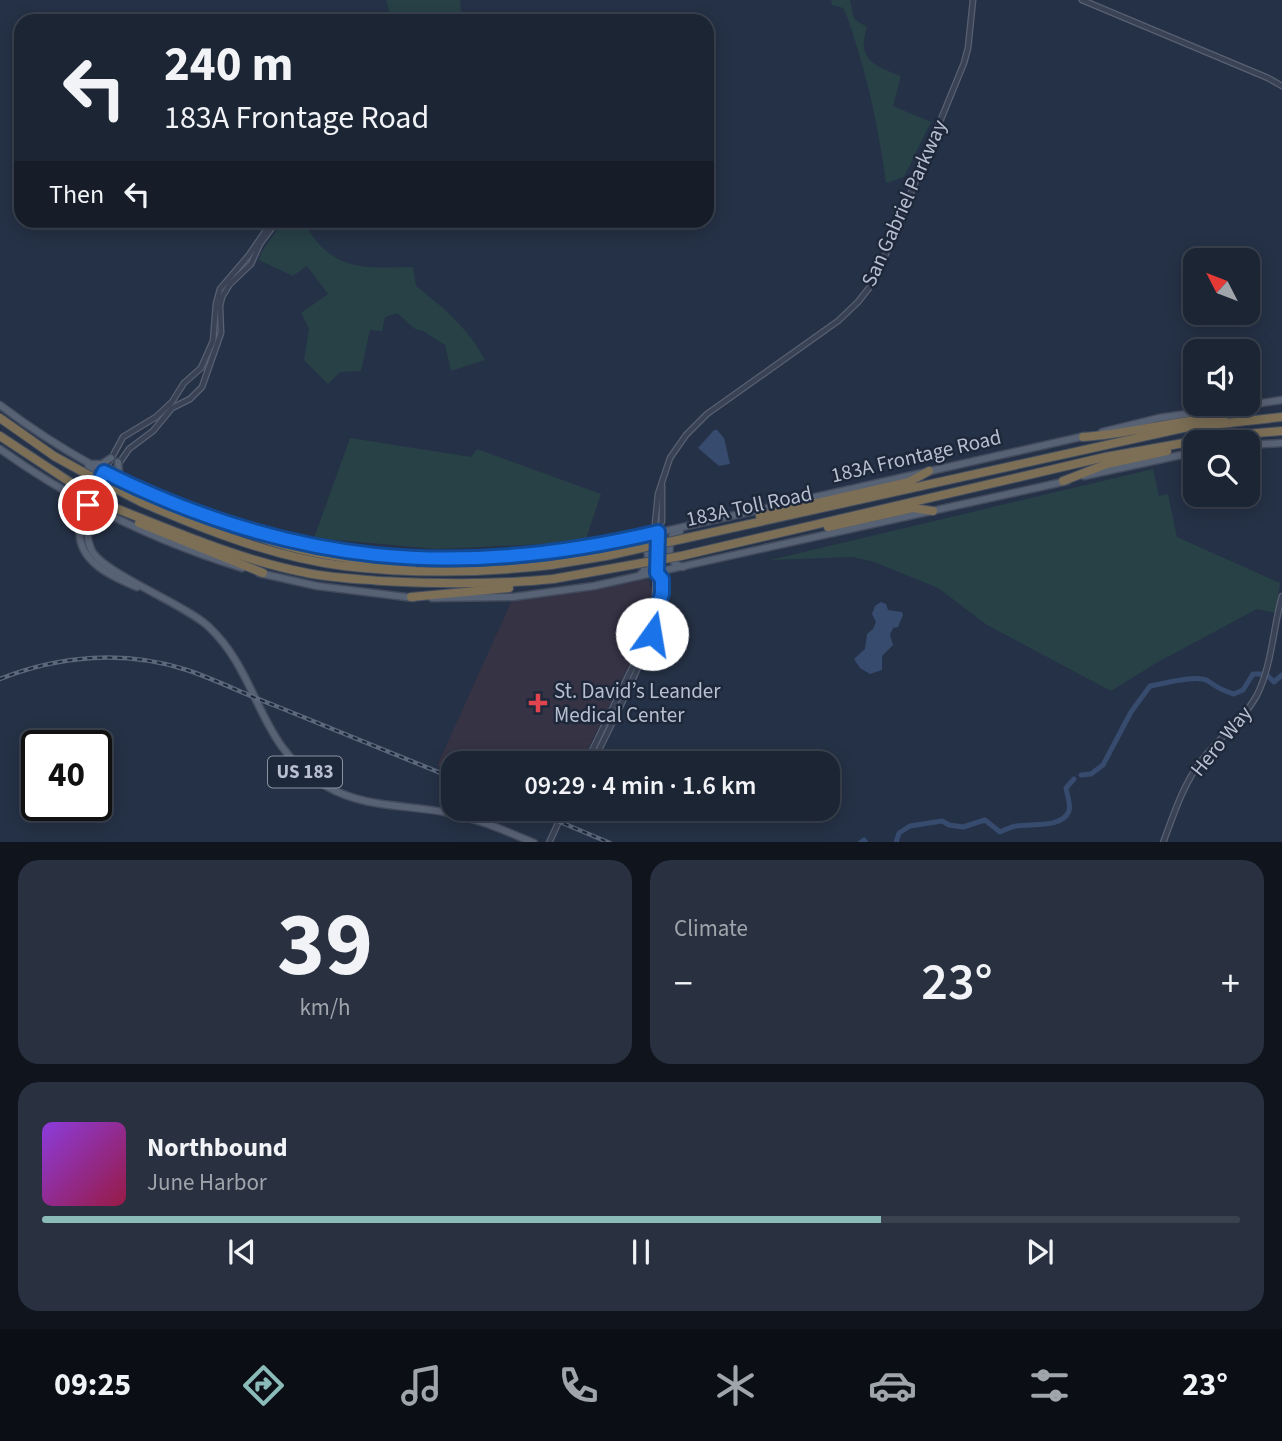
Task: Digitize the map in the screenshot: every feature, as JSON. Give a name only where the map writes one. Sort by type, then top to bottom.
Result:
[{"type":"highway","name":"183A Toll Road","points":[[0,418],[54,456],[83,472],[196,526],[244,542],[342,565],[433,572],[551,565],[606,556],[1183,428],[1282,417]]},
{"type":"highway","points":[[1083,437],[1120,435],[1163,424],[1211,418],[1266,418]]},
{"type":"highway","points":[[1260,437],[1282,434]]},
{"type":"highway","name":"183A Toll Road","points":[[135,518],[228,551],[307,573],[340,578],[433,585],[548,580],[681,556],[1105,457],[1223,436],[1282,434]]},
{"type":"highway","points":[[0,436],[117,513],[135,518],[263,573]]},
{"type":"highway","points":[[1063,481],[1107,464],[1183,448]]},
{"type":"highway","points":[[731,528],[747,520],[909,482],[929,471]]},
{"type":"highway","points":[[733,543],[744,545],[913,508],[933,511]]},
{"type":"highway","points":[[233,526],[272,542],[303,550],[379,563],[482,571]]},
{"type":"highway","points":[[411,597],[523,587],[548,580]]},
{"type":"main road","name":"183A Frontage Road","points":[[0,405],[48,440],[107,473],[193,512],[233,526],[324,548],[380,556],[479,559],[533,556],[636,538],[1159,418],[1282,400]]},
{"type":"main road","points":[[1260,444],[1282,443]]},
{"type":"main road","points":[[0,449],[72,496],[113,518],[195,553],[263,573],[329,588],[411,597],[513,597],[576,589],[686,567],[1183,455]]},
{"type":"main road","points":[[88,463],[102,464],[111,458]]},
{"type":"main road","points":[[118,462],[119,473],[129,484]]},
{"type":"main road","points":[[72,496],[86,493],[94,480],[88,463]]},
{"type":"main road","points":[[82,519],[107,473]]},
{"type":"main road","points":[[113,518],[106,506],[112,490],[119,485],[129,484]]},
{"type":"main road","points":[[72,496],[80,505],[82,547],[92,553]]},
{"type":"main road","points":[[91,506],[87,534],[92,553]]},
{"type":"main road","points":[[87,534],[95,520],[113,518]]},
{"type":"main road","points":[[685,528],[672,536],[670,557],[674,564],[686,567]]},
{"type":"main road","points":[[636,538],[644,542],[647,549],[647,566],[637,577]]},
{"type":"main road","name":"US 183","points":[[82,547],[97,567],[152,592]]},
{"type":"main road","name":"US 183","points":[[92,553],[107,566],[197,616],[221,639],[244,673],[275,739],[293,761],[317,781],[358,800],[382,806],[435,810],[464,816],[534,842]]},
{"type":"street","name":"San Gabriel Parkway","points":[[594,751],[648,635],[657,573],[658,532],[662,521],[662,485],[670,458],[697,423],[838,321],[859,302],[869,288],[885,256],[964,63],[973,0]]},
{"type":"street","points":[[1082,0],[1282,86]]},
{"type":"street","points":[[107,473],[111,458],[123,436],[156,417],[203,365],[214,341],[216,304],[220,289],[269,228]]},
{"type":"street","points":[[107,473],[129,449],[153,431],[172,408],[190,399],[202,387],[221,333],[222,297],[230,284],[251,264],[270,228]]},
{"type":"street","name":"Hero Way","points":[[1163,842],[1194,772],[1207,752],[1245,713],[1258,693],[1282,596]]},
{"type":"street","points":[[550,842],[559,821]]},
{"type":"shaded area","name":"St. David’s Leander Medical Center","points":[[648,579],[652,590],[649,618],[640,643],[587,751],[444,751],[512,600],[591,591]]},
{"type":"green space","points":[[386,0],[460,0],[461,14],[390,14]]},
{"type":"green space","points":[[831,0],[850,0],[854,19],[867,27],[864,47],[870,60],[901,76],[893,106],[931,122],[904,177],[886,183],[868,86],[850,24],[843,8],[832,5]]},
{"type":"green space","points":[[278,228],[307,228],[325,249],[336,258],[349,263],[378,267],[413,267],[416,286],[463,329],[485,360],[451,371],[445,345],[415,329],[397,313],[385,317],[382,331],[370,330],[361,371],[340,372],[328,384],[304,360],[309,328],[301,313],[328,294],[307,266],[293,276],[259,260]]},
{"type":"green space","points":[[350,438],[471,457],[477,449],[601,494],[585,542],[437,549],[314,538]]},
{"type":"green space","points":[[1153,469],[1159,496],[1168,494],[1177,537],[1280,583],[1276,613],[1257,609],[1158,662],[1111,691],[987,625],[938,588],[874,562],[853,557],[770,560]]},
{"type":"water","points":[[714,430],[724,438],[730,464],[719,466],[698,448]]},
{"type":"water","points":[[881,602],[886,604],[888,610],[902,612],[903,615],[898,627],[893,628],[890,635],[893,645],[882,656],[882,670],[870,674],[860,668],[854,659],[865,649],[867,634],[876,622],[872,614],[875,606]]},
{"type":"waterway","points":[[1081,775],[1091,774],[1103,765],[1131,712],[1150,686],[1203,679],[1234,694],[1243,690],[1253,674],[1266,674],[1274,682],[1282,675]]},
{"type":"waterway","points":[[896,842],[899,833],[910,826],[942,821],[963,827],[985,820],[1000,832],[1016,826],[1060,821],[1069,811],[1066,788],[1074,779]]},
{"type":"waterway","points":[[861,842],[865,842]]},
{"type":"railway","points":[[0,679],[69,660],[116,658],[164,664],[209,678],[441,773]]},
{"type":"railway","points":[[558,821],[608,842]]},
{"type":"place","name":"St. David’s Leander Medical Center","points":[[538,703]]},
{"type":"route","points":[[88,505],[104,472],[193,512],[243,529],[354,553],[429,559],[533,556],[658,532],[657,573],[662,579],[662,593],[652,634]]}]
